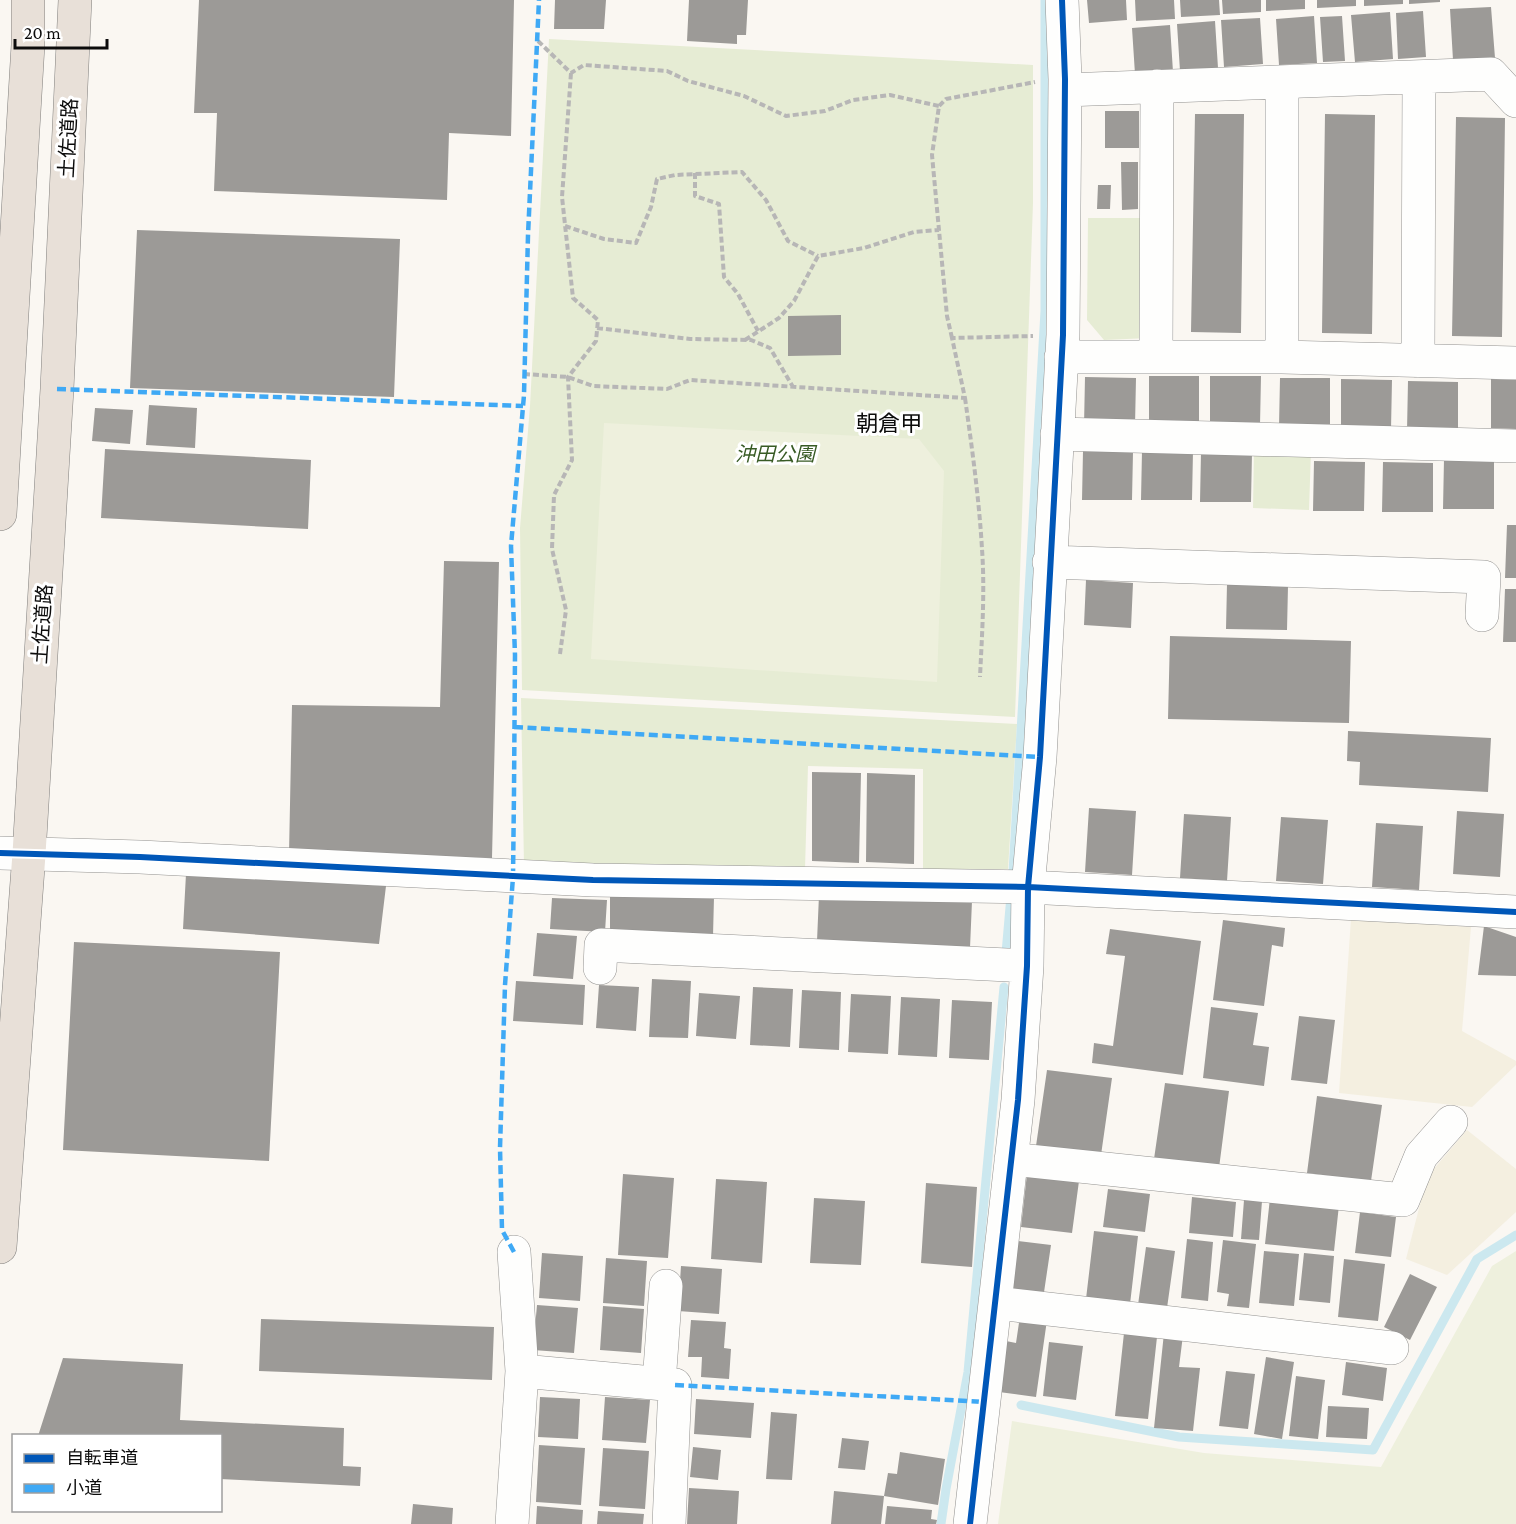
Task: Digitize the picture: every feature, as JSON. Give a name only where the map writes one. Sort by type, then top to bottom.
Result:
[{"type":"highway","points":[[0,514],[28,45],[28,0]]},
{"type":"highway","name":"土佐道路","points":[[0,1246],[15,853],[56,400],[75,0]]},
{"type":"street","points":[[970,1524],[1018,1100],[1027,966],[1028,886],[1040,756],[1061,357],[1052,86],[1062,0]]},
{"type":"street","points":[[1052,86],[1157,86],[1491,74],[1516,101]]},
{"type":"street","points":[[1418,361],[1419,77]]},
{"type":"street","points":[[1282,82],[1282,357]]},
{"type":"street","points":[[1156,357],[1157,86]]},
{"type":"street","points":[[1061,357],[1282,357],[1516,363]]},
{"type":"street","points":[[1057,434],[1516,446]]},
{"type":"street","points":[[1049,562],[1484,577],[1482,615]]},
{"type":"street","points":[[15,853],[140,857],[592,880],[1028,886],[1516,912]]},
{"type":"street","points":[[600,968],[601,945],[1027,966]]},
{"type":"street","points":[[1011,1159],[1403,1200],[1421,1155],[1451,1122]]},
{"type":"street","points":[[512,1524],[522,1371],[514,1252]]},
{"type":"street","points":[[658,1383],[666,1286]]},
{"type":"street","points":[[996,1303],[1392,1348]]},
{"type":"street","points":[[522,1371],[675,1384],[669,1524]]},
{"type":"path","points":[[537,41],[571,73]]},
{"type":"path","points":[[571,73],[584,65],[666,71],[688,81],[744,96],[786,116],[825,111],[853,100],[890,95],[939,106]]},
{"type":"path","points":[[560,654],[566,610],[552,549],[554,495],[572,460],[568,377],[596,341],[598,320],[573,298],[565,226],[562,197],[571,73]]},
{"type":"path","points":[[980,677],[983,615],[982,550],[977,484],[965,398],[946,316],[932,155],[939,106],[946,99],[1052,86]]},
{"type":"path","points":[[565,226],[604,239],[636,243],[651,207],[657,179],[695,173],[742,172],[766,200],[788,242],[818,256],[864,248],[914,232],[939,230]]},
{"type":"path","points":[[695,173],[695,196],[719,204],[724,277],[738,294],[758,331]]},
{"type":"path","points":[[745,340],[779,318],[794,302],[818,256]]},
{"type":"path","points":[[597,328],[690,339],[751,340],[770,348],[793,387]]},
{"type":"path","points":[[952,338],[1035,336]]},
{"type":"path","points":[[524,374],[568,377],[593,386],[668,389],[690,380],[965,398]]},
{"type":"shaded area","points":[[1351,919],[1471,927],[1462,1031],[1516,1061],[1516,1065],[1472,1107],[1339,1093]]},
{"type":"shaded area","points":[[1467,1130],[1516,1169],[1516,1212],[1447,1275],[1406,1259],[1427,1177]]},
{"type":"green space","name":"沖田公園","points":[[549,39],[1033,65],[1033,203],[1015,717],[522,690],[520,528],[530,406]]},
{"type":"green space","points":[[1088,218],[1149,218],[1149,338],[1104,340],[1087,320]]},
{"type":"green space","points":[[604,423],[919,439],[944,471],[937,682],[591,659]]},
{"type":"green space","points":[[1254,449],[1311,451],[1309,510],[1253,508]]},
{"type":"green space","points":[[521,698],[1017,724],[1008,869],[923,869],[923,769],[808,766],[805,869],[524,866]]},
{"type":"green space","points":[[1516,1251],[1516,1524],[998,1524],[1012,1421],[1204,1453],[1381,1467],[1492,1266]]},
{"type":"building","points":[[199,0],[514,0],[511,136],[449,133],[447,200],[214,191],[217,113],[194,113]]},
{"type":"building","points":[[555,0],[606,0],[604,29],[554,29]]},
{"type":"building","points":[[689,0],[748,0],[746,35],[737,35],[737,44],[687,41]]},
{"type":"building","points":[[1087,0],[1126,0],[1127,20],[1089,23]]},
{"type":"building","points":[[1135,0],[1174,0],[1175,19],[1136,21]]},
{"type":"building","points":[[1180,0],[1219,0],[1220,15],[1181,17]]},
{"type":"building","points":[[1222,0],[1261,0],[1261,12],[1223,14]]},
{"type":"building","points":[[1266,0],[1305,0],[1305,9],[1266,11]]},
{"type":"building","points":[[1317,0],[1356,0],[1356,6],[1317,8]]},
{"type":"building","points":[[1364,0],[1403,0],[1403,4],[1364,6]]},
{"type":"building","points":[[1409,0],[1440,0],[1440,2],[1409,4]]},
{"type":"building","points":[[1491,7],[1495,58],[1453,60],[1450,9]]},
{"type":"building","points":[[1423,11],[1426,57],[1398,59],[1396,13]]},
{"type":"building","points":[[1390,12],[1393,59],[1355,62],[1351,15]]},
{"type":"building","points":[[1314,16],[1317,63],[1279,65],[1276,19]]},
{"type":"building","points":[[1342,16],[1345,61],[1323,62],[1320,17]]},
{"type":"building","points":[[1260,18],[1263,64],[1224,67],[1221,20]]},
{"type":"building","points":[[1215,21],[1218,68],[1180,71],[1177,24]]},
{"type":"building","points":[[1170,25],[1173,72],[1135,74],[1132,28]]},
{"type":"building","points":[[1105,111],[1139,111],[1139,148],[1105,148]]},
{"type":"building","points":[[1195,114],[1244,114],[1241,333],[1191,332]]},
{"type":"building","points":[[1325,114],[1375,115],[1372,334],[1322,333]]},
{"type":"building","points":[[1456,117],[1505,118],[1502,337],[1452,336]]},
{"type":"building","points":[[1121,162],[1138,162],[1138,209],[1122,210]]},
{"type":"building","points":[[1098,185],[1111,185],[1110,209],[1097,209]]},
{"type":"building","points":[[137,230],[400,239],[394,397],[130,388]]},
{"type":"building","points":[[841,315],[841,355],[788,356],[788,316]]},
{"type":"building","points":[[1149,376],[1199,376],[1199,425],[1149,425]]},
{"type":"building","points":[[1210,376],[1261,376],[1260,425],[1210,425]]},
{"type":"building","points":[[1085,377],[1136,378],[1135,426],[1084,426]]},
{"type":"building","points":[[1280,378],[1330,378],[1330,427],[1279,427]]},
{"type":"building","points":[[1341,379],[1392,380],[1391,429],[1341,428]]},
{"type":"building","points":[[1491,379],[1516,380],[1516,429],[1491,428]]},
{"type":"building","points":[[1408,381],[1458,382],[1458,431],[1407,431]]},
{"type":"building","points":[[149,405],[197,408],[195,448],[146,445]]},
{"type":"building","points":[[95,408],[133,410],[130,444],[92,441]]},
{"type":"building","points":[[105,449],[311,460],[308,529],[101,518]]},
{"type":"building","points":[[1083,451],[1133,452],[1132,500],[1082,500]]},
{"type":"building","points":[[1142,451],[1193,451],[1192,500],[1141,500]]},
{"type":"building","points":[[1201,452],[1252,453],[1251,502],[1200,502]]},
{"type":"building","points":[[1444,459],[1494,460],[1494,509],[1443,509]]},
{"type":"building","points":[[1314,461],[1365,462],[1364,511],[1313,511]]},
{"type":"building","points":[[1383,462],[1433,463],[1433,512],[1382,512]]},
{"type":"building","points":[[1507,525],[1516,525],[1516,578],[1505,578]]},
{"type":"building","points":[[444,561],[499,562],[492,858],[289,854],[292,705],[440,707]]},
{"type":"building","points":[[1086,580],[1133,583],[1131,628],[1084,625]]},
{"type":"building","points":[[1227,584],[1288,586],[1287,630],[1226,629]]},
{"type":"building","points":[[1505,589],[1516,589],[1516,642],[1503,642]]},
{"type":"building","points":[[1170,636],[1351,641],[1349,723],[1168,719]]},
{"type":"building","points":[[1348,731],[1491,738],[1488,792],[1359,785],[1360,762],[1347,761]]},
{"type":"building","points":[[812,772],[861,773],[859,863],[812,861]]},
{"type":"building","points":[[867,773],[915,775],[914,864],[866,862]]},
{"type":"building","points":[[1089,808],[1136,811],[1132,875],[1085,872]]},
{"type":"building","points":[[1457,811],[1504,814],[1500,877],[1453,874]]},
{"type":"building","points":[[1184,814],[1231,817],[1227,881],[1180,878]]},
{"type":"building","points":[[1281,817],[1328,820],[1323,884],[1276,881]]},
{"type":"building","points":[[1376,823],[1423,826],[1419,890],[1372,887]]},
{"type":"building","points":[[186,874],[386,886],[379,944],[183,929]]},
{"type":"building","points":[[610,895],[714,897],[713,936],[610,934]]},
{"type":"building","points":[[819,895],[972,901],[970,948],[817,941]]},
{"type":"building","points":[[552,898],[607,900],[605,932],[550,929]]},
{"type":"building","points":[[1223,920],[1285,928],[1283,947],[1272,945],[1264,1006],[1213,1000]]},
{"type":"building","points":[[1484,926],[1516,937],[1516,976],[1478,975]]},
{"type":"building","points":[[1110,929],[1201,941],[1183,1075],[1092,1063],[1094,1043],[1113,1046],[1125,956],[1106,954]]},
{"type":"building","points":[[537,933],[577,936],[573,979],[533,976]]},
{"type":"building","points":[[74,942],[280,952],[269,1161],[63,1150]]},
{"type":"building","points":[[652,979],[691,981],[688,1038],[649,1037]]},
{"type":"building","points":[[516,981],[585,985],[583,1025],[513,1021]]},
{"type":"building","points":[[599,985],[639,987],[636,1031],[596,1028]]},
{"type":"building","points":[[753,987],[793,989],[790,1047],[750,1045]]},
{"type":"building","points":[[802,990],[841,992],[839,1050],[799,1048]]},
{"type":"building","points":[[699,993],[740,996],[736,1039],[696,1036]]},
{"type":"building","points":[[851,994],[891,996],[888,1054],[848,1052]]},
{"type":"building","points":[[901,997],[940,999],[937,1057],[898,1055]]},
{"type":"building","points":[[952,1000],[992,1002],[989,1060],[949,1058]]},
{"type":"building","points":[[1211,1007],[1258,1013],[1253,1045],[1269,1047],[1264,1086],[1203,1078]]},
{"type":"building","points":[[1299,1016],[1335,1020],[1327,1084],[1291,1080]]},
{"type":"building","points":[[1047,1070],[1112,1078],[1101,1155],[1036,1146]]},
{"type":"building","points":[[1165,1083],[1229,1091],[1219,1168],[1154,1159]]},
{"type":"building","points":[[1317,1096],[1382,1105],[1371,1181],[1307,1173]]},
{"type":"building","points":[[623,1174],[674,1178],[668,1258],[618,1255]]},
{"type":"building","points":[[1027,1174],[1079,1181],[1072,1233],[1021,1227]]},
{"type":"building","points":[[716,1179],[767,1182],[762,1263],[711,1259]]},
{"type":"building","points":[[926,1183],[977,1187],[972,1267],[921,1263]]},
{"type":"building","points":[[1108,1189],[1150,1194],[1145,1232],[1103,1227]]},
{"type":"building","points":[[1192,1197],[1236,1202],[1233,1237],[1189,1233]]},
{"type":"building","points":[[814,1198],[865,1201],[861,1265],[810,1263]]},
{"type":"building","points":[[1270,1198],[1339,1205],[1334,1251],[1265,1244]]},
{"type":"building","points":[[1244,1200],[1262,1201],[1259,1240],[1241,1239]]},
{"type":"building","points":[[1360,1212],[1396,1217],[1391,1257],[1355,1253]]},
{"type":"building","points":[[1094,1231],[1138,1236],[1130,1304],[1086,1299]]},
{"type":"building","points":[[1187,1239],[1213,1242],[1208,1301],[1181,1298]]},
{"type":"building","points":[[1223,1240],[1256,1244],[1249,1308],[1227,1306],[1229,1294],[1217,1292]]},
{"type":"building","points":[[1018,1241],[1051,1245],[1043,1299],[1010,1294]]},
{"type":"building","points":[[1146,1247],[1175,1251],[1167,1308],[1138,1305]]},
{"type":"building","points":[[1264,1251],[1299,1254],[1294,1306],[1259,1303]]},
{"type":"building","points":[[542,1253],[583,1256],[580,1301],[539,1298]]},
{"type":"building","points":[[1304,1253],[1334,1256],[1330,1303],[1299,1300]]},
{"type":"building","points":[[606,1258],[647,1261],[644,1306],[603,1303]]},
{"type":"building","points":[[1344,1259],[1385,1264],[1378,1321],[1338,1317]]},
{"type":"building","points":[[681,1266],[722,1269],[719,1314],[678,1311]]},
{"type":"building","points":[[1410,1274],[1437,1287],[1410,1340],[1384,1327]]},
{"type":"building","points":[[537,1305],[578,1308],[574,1353],[533,1350]]},
{"type":"building","points":[[603,1306],[644,1309],[641,1353],[600,1350]]},
{"type":"building","points":[[1020,1316],[1047,1320],[1036,1397],[999,1392],[1006,1341],[1016,1343]]},
{"type":"building","points":[[261,1319],[494,1327],[492,1380],[259,1371]]},
{"type":"building","points":[[691,1320],[726,1322],[724,1348],[731,1349],[729,1379],[701,1377],[702,1357],[688,1357]]},
{"type":"building","points":[[1124,1333],[1157,1337],[1148,1419],[1115,1416]]},
{"type":"building","points":[[1164,1333],[1183,1335],[1179,1367],[1200,1368],[1193,1431],[1154,1428]]},
{"type":"building","points":[[1049,1342],[1083,1346],[1076,1400],[1043,1396]]},
{"type":"building","points":[[1266,1357],[1294,1362],[1282,1439],[1254,1434]]},
{"type":"building","points":[[63,1358],[183,1364],[180,1420],[344,1428],[343,1466],[361,1467],[360,1486],[222,1479],[222,1434],[39,1434]]},
{"type":"building","points":[[1346,1362],[1387,1368],[1383,1401],[1342,1395]]},
{"type":"building","points":[[1226,1371],[1255,1374],[1248,1429],[1219,1426]]},
{"type":"building","points":[[1296,1376],[1325,1380],[1318,1439],[1289,1436]]},
{"type":"building","points":[[540,1397],[580,1399],[578,1439],[538,1437]]},
{"type":"building","points":[[605,1397],[650,1400],[646,1443],[602,1440]]},
{"type":"building","points":[[696,1399],[754,1403],[751,1438],[694,1434]]},
{"type":"building","points":[[1328,1406],[1369,1408],[1367,1439],[1326,1437]]},
{"type":"building","points":[[771,1412],[797,1414],[792,1480],[766,1479]]},
{"type":"building","points":[[842,1438],[869,1441],[865,1470],[838,1468]]},
{"type":"building","points":[[539,1445],[585,1448],[581,1505],[536,1502]]},
{"type":"building","points":[[693,1447],[721,1450],[718,1480],[690,1477]]},
{"type":"building","points":[[603,1448],[649,1451],[645,1509],[599,1506]]},
{"type":"building","points":[[900,1452],[945,1459],[938,1505],[884,1496],[888,1473],[897,1474]]},
{"type":"building","points":[[689,1488],[739,1491],[737,1524],[687,1524]]},
{"type":"building","points":[[834,1491],[884,1496],[881,1524],[831,1524]]},
{"type":"building","points":[[413,1504],[453,1508],[452,1524],[411,1524]]},
{"type":"building","points":[[537,1506],[583,1510],[582,1524],[536,1524]]},
{"type":"building","points":[[887,1506],[932,1510],[931,1519],[937,1520],[936,1524],[885,1524]]},
{"type":"building","points":[[598,1511],[644,1514],[643,1524],[597,1524]]},
{"type":"waterway","points":[[1013,872],[1045,311],[1045,0]]},
{"type":"waterway","points":[[1006,953],[1011,896]]},
{"type":"waterway","points":[[941,1524],[968,1372],[1004,987]]},
{"type":"waterway","points":[[1021,1405],[1179,1437],[1373,1450],[1477,1259],[1516,1235]]},
{"type":"marked path","points":[[514,1252],[502,1230],[500,1148],[505,985],[513,877],[515,655],[511,546],[524,395],[528,235],[539,0]]},
{"type":"marked path","points":[[57,389],[523,406]]},
{"type":"marked path","points":[[514,727],[1040,757]]},
{"type":"marked path","points":[[675,1385],[984,1402]]},
{"type":"cycle path","points":[[970,1524],[1018,1100],[1027,966],[1028,887],[1040,757],[1063,335],[1065,79],[1062,0]]},
{"type":"cycle path","points":[[0,853],[140,857],[593,880],[1028,887],[1516,912]]},
{"type":"district","name":"朝倉甲","points":[[889,423]]}]
